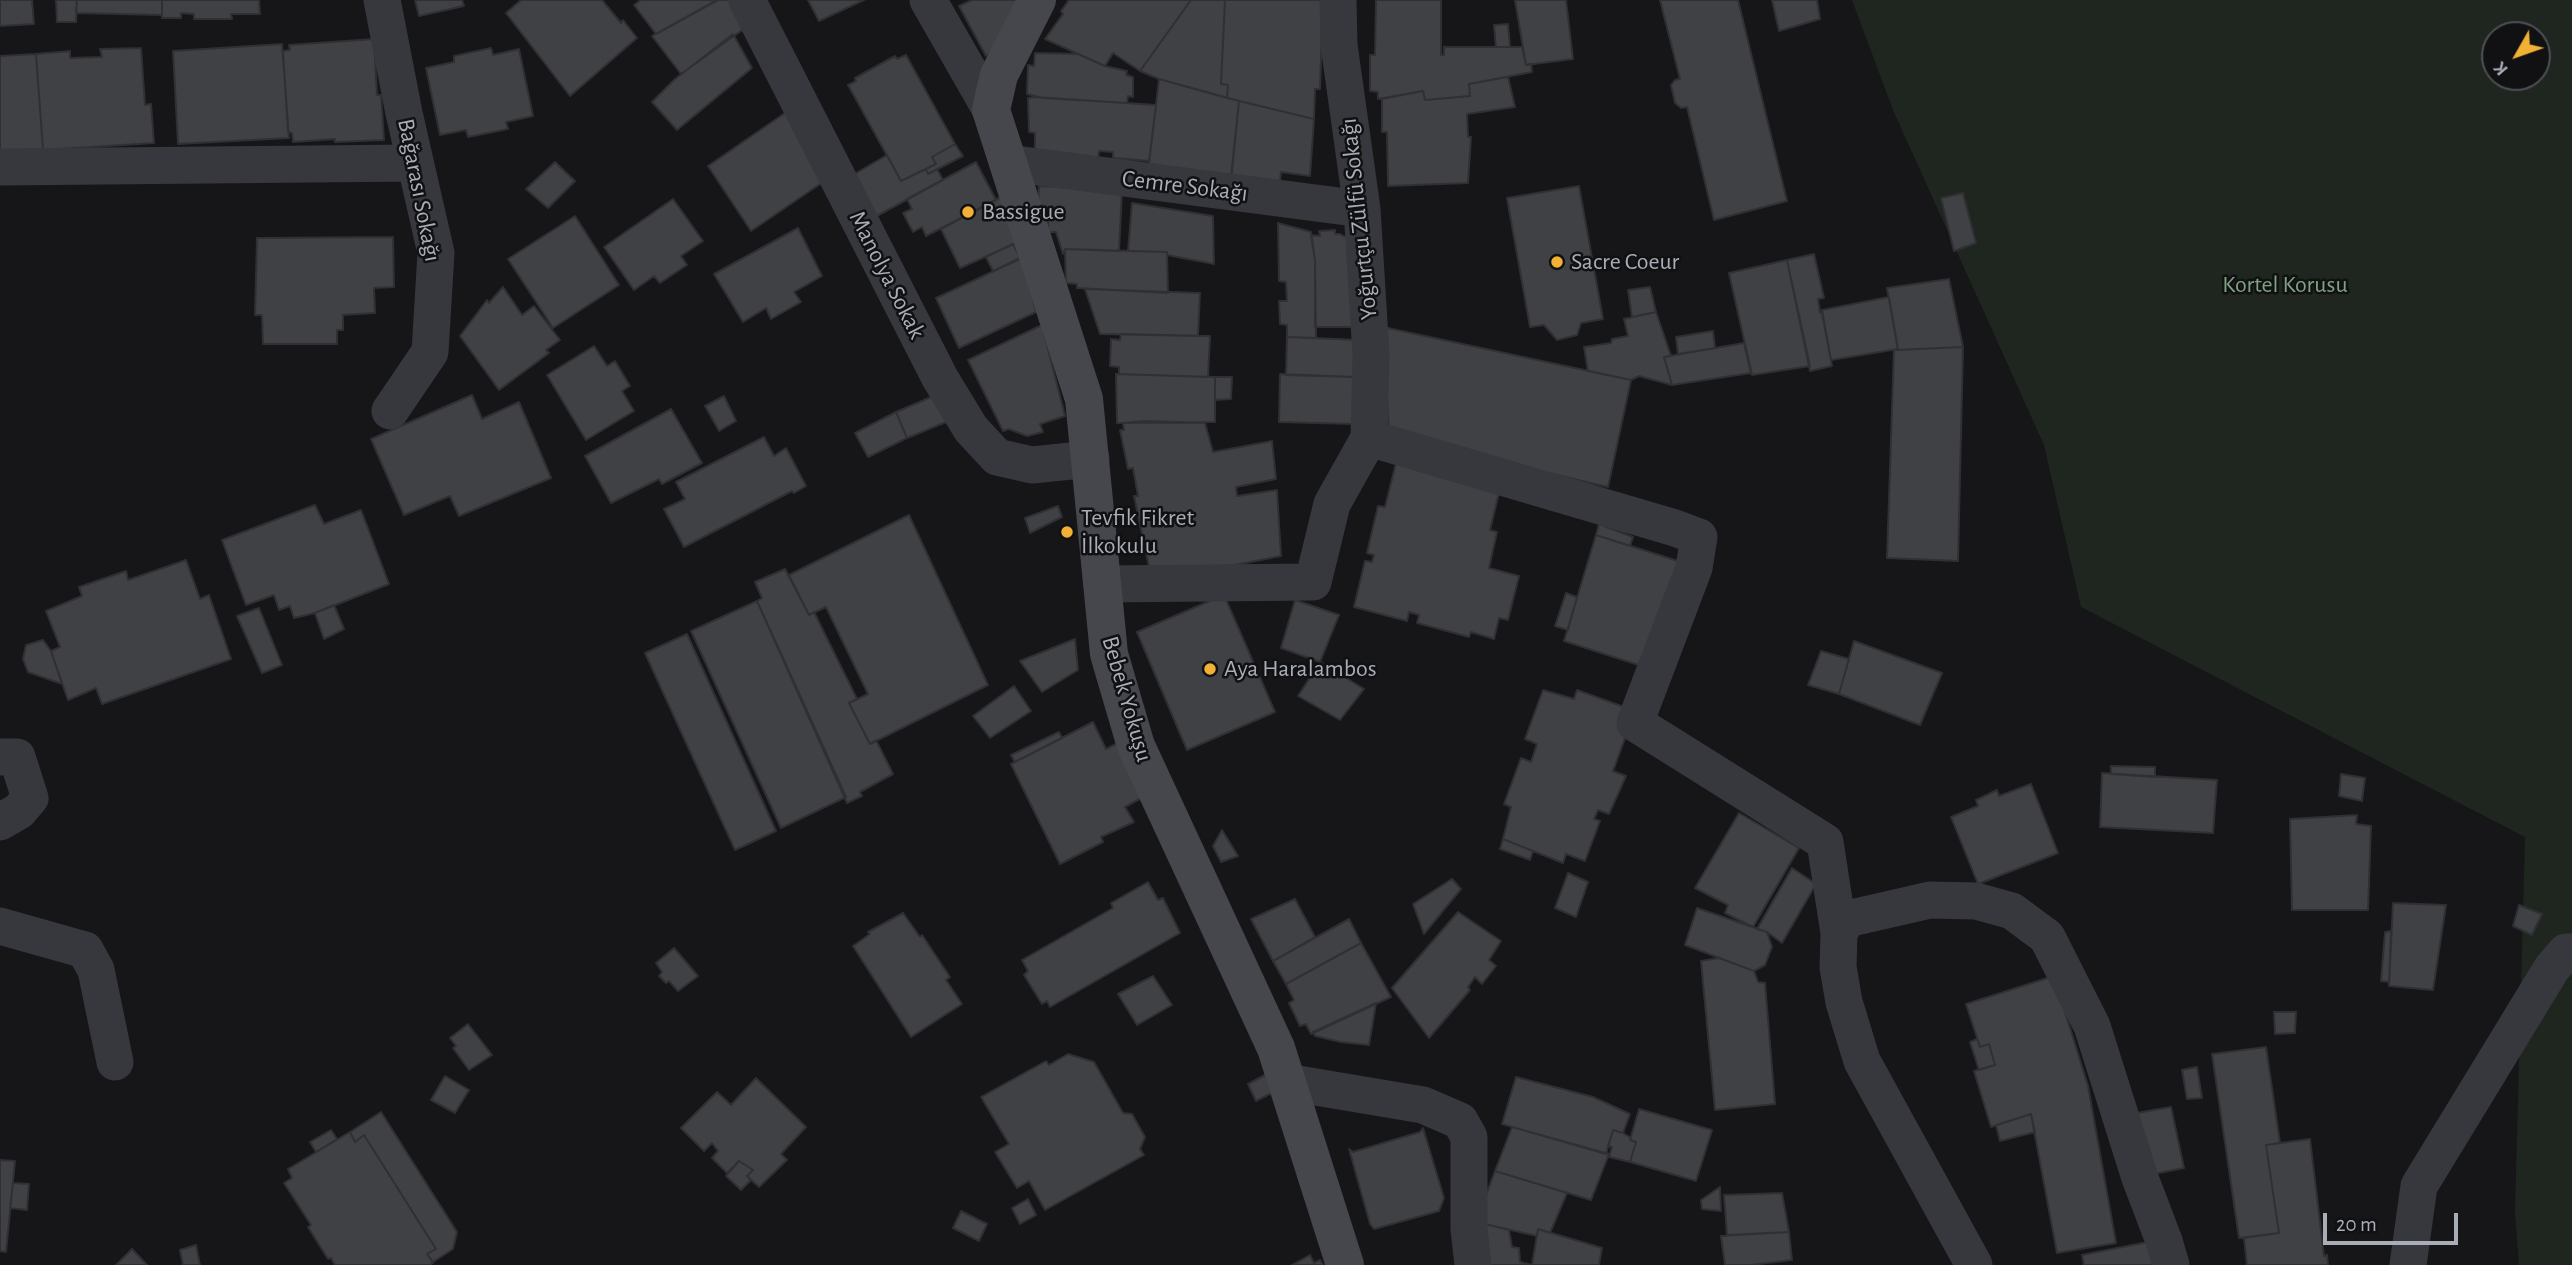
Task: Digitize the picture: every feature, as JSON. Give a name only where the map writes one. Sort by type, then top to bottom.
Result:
[{"type":"street","name":"Bağarası Sokağı","points":[[382,0],[436,253],[430,352],[390,411]]},
{"type":"street","name":"Manolya Sokak","points":[[747,0],[940,378],[975,435],[997,457],[1032,465],[1091,459]]},
{"type":"street","points":[[928,0],[991,110]]},
{"type":"street","points":[[991,110],[999,75],[1037,0]]},
{"type":"street","name":"Yoğurtçu Zülfü Sokağı","points":[[1338,0],[1339,46],[1362,209],[1371,355],[1369,438]]},
{"type":"street","name":"Bebek Yokuşu","points":[[991,110],[1084,399],[1110,654],[1136,746],[1276,1048],[1345,1265]]},
{"type":"street","points":[[0,167],[415,163]]},
{"type":"street","name":"Cemre Sokağı","points":[[1008,163],[1362,209]]},
{"type":"street","points":[[1102,584],[1313,582],[1332,504],[1369,438],[1699,537],[1693,568],[1635,723],[1825,842],[1839,933],[1838,967],[1844,1002],[1862,1061],[1974,1265]]},
{"type":"street","points":[[0,757],[17,757],[30,798],[19,811],[0,822]]},
{"type":"street","points":[[1839,933],[1847,919],[1930,900],[1976,901],[2012,911],[2047,937],[2092,1026],[2171,1265]]},
{"type":"street","points":[[0,926],[85,950],[96,970],[115,1062]]},
{"type":"street","points":[[2408,1265],[2419,1186],[2552,968],[2566,952],[2572,952]]},
{"type":"street","points":[[1286,1082],[1423,1105],[1460,1121],[1469,1137],[1469,1229],[1473,1265]]},
{"type":"green space","name":"Kortel Korusu","points":[[1852,0],[2572,0],[2572,1265],[2519,1265],[2515,1212],[2525,837],[2081,607],[2044,445],[1893,110]]},
{"type":"building","points":[[0,0],[32,0],[34,24],[0,26]]},
{"type":"building","points":[[56,0],[77,0],[76,22],[57,22]]},
{"type":"building","points":[[77,0],[162,0],[162,15],[76,13]]},
{"type":"building","points":[[162,0],[259,0],[260,14],[231,14],[232,19],[194,19],[194,14],[181,13],[181,18],[162,18]]},
{"type":"building","points":[[415,0],[462,0],[464,6],[419,16]]},
{"type":"building","points":[[521,0],[602,0],[637,38],[570,96],[506,13]]},
{"type":"building","points":[[641,0],[718,0],[656,34],[634,5]]},
{"type":"building","points":[[717,0],[740,0],[752,23],[681,74],[652,36]]},
{"type":"building","points":[[808,0],[864,0],[819,21]]},
{"type":"building","points":[[972,0],[1026,0],[1009,41],[986,56],[959,6]]},
{"type":"building","points":[[1069,0],[1191,0],[1140,71],[1113,53],[1105,66],[1045,39],[1063,14],[1061,11]]},
{"type":"building","points":[[1191,0],[1225,0],[1221,84],[1228,85],[1227,98],[1140,71]]},
{"type":"building","points":[[1225,0],[1323,0],[1320,89],[1315,89],[1314,119],[1227,98],[1228,85],[1221,84]]},
{"type":"building","points":[[1376,0],[1441,0],[1441,55],[1444,55],[1444,47],[1522,47],[1526,65],[1531,64],[1532,72],[1469,84],[1470,96],[1425,100],[1423,91],[1378,99],[1378,92],[1370,91],[1370,55],[1375,55]]},
{"type":"building","points":[[1515,0],[1566,0],[1573,59],[1526,65]]},
{"type":"building","points":[[1660,0],[1738,0],[1787,201],[1714,220],[1687,107],[1681,108],[1675,103],[1671,85],[1680,79]]},
{"type":"building","points":[[1772,0],[1817,0],[1820,19],[1779,31]]},
{"type":"building","points":[[1508,24],[1510,47],[1496,47],[1494,25]]},
{"type":"building","points":[[733,34],[752,68],[677,130],[652,102],[675,79]]},
{"type":"building","points":[[374,39],[377,95],[381,95],[384,140],[293,142],[292,133],[288,132],[283,51],[290,50],[289,45]]},
{"type":"building","points":[[282,44],[289,138],[178,144],[173,51]]},
{"type":"building","points":[[141,48],[145,105],[151,104],[154,143],[43,150],[36,54],[70,51],[70,58],[102,57],[100,49]]},
{"type":"building","points":[[491,48],[493,55],[519,49],[533,116],[506,122],[508,129],[468,137],[466,130],[440,135],[426,68],[454,62],[454,56]]},
{"type":"building","points":[[1035,53],[1078,54],[1105,66],[1127,71],[1126,75],[1133,77],[1133,97],[1128,96],[1127,103],[1043,98],[1027,94],[1028,65],[1034,66]]},
{"type":"building","points":[[36,54],[43,150],[0,153],[0,56]]},
{"type":"building","points":[[906,55],[955,144],[932,157],[936,164],[901,181],[848,85],[856,81],[855,78],[895,56],[897,59]]},
{"type":"building","points":[[1508,77],[1515,107],[1467,114],[1468,137],[1471,137],[1468,183],[1388,186],[1387,132],[1382,132],[1382,99],[1423,91],[1425,100],[1470,96],[1469,84]]},
{"type":"building","points":[[1159,79],[1239,101],[1231,177],[1149,164]]},
{"type":"building","points":[[1028,98],[1156,105],[1149,161],[1113,158],[1113,152],[1099,151],[1098,159],[1035,150],[1035,133],[1029,132]]},
{"type":"building","points":[[1239,101],[1314,119],[1310,176],[1281,172],[1279,190],[1231,182]]},
{"type":"building","points":[[798,104],[829,178],[751,231],[708,166]]},
{"type":"building","points":[[955,144],[963,156],[928,174],[926,169],[936,164],[932,157]]},
{"type":"building","points":[[887,155],[901,181],[926,169],[928,174],[937,169],[943,180],[875,217],[853,175]]},
{"type":"building","points":[[555,162],[575,181],[548,208],[526,189]]},
{"type":"building","points":[[976,162],[996,200],[926,236],[922,227],[913,232],[903,213],[912,209],[907,199]]},
{"type":"building","points":[[1039,186],[1122,190],[1119,251],[1065,249],[1063,254],[1056,232],[1048,232],[1048,215],[1042,213],[1042,205],[1038,205]]},
{"type":"building","points":[[1579,186],[1603,319],[1581,323],[1577,335],[1557,340],[1544,325],[1530,327],[1507,198]]},
{"type":"building","points":[[1010,192],[1023,240],[960,268],[941,229]]},
{"type":"building","points":[[1963,193],[1976,243],[1954,251],[1941,198]]},
{"type":"building","points":[[673,199],[703,241],[681,256],[687,265],[660,283],[654,276],[634,290],[604,247]]},
{"type":"building","points":[[1132,203],[1213,216],[1214,264],[1167,255],[1167,252],[1128,251]]},
{"type":"building","points":[[575,216],[619,285],[553,328],[508,259]]},
{"type":"building","points":[[1278,223],[1311,232],[1315,260],[1316,338],[1287,337],[1287,325],[1280,324],[1279,301],[1287,301],[1286,282],[1279,281]]},
{"type":"building","points":[[798,228],[822,276],[794,292],[801,302],[771,319],[766,308],[743,322],[714,274]]},
{"type":"building","points":[[1335,230],[1335,234],[1356,243],[1355,327],[1315,327],[1315,260],[1311,235],[1320,236],[1319,231]]},
{"type":"building","points":[[393,237],[394,287],[374,288],[375,313],[343,315],[343,330],[337,330],[337,344],[263,344],[262,315],[255,315],[257,238]]},
{"type":"building","points":[[1013,244],[1020,258],[993,271],[986,257]]},
{"type":"building","points":[[1065,249],[1167,252],[1168,293],[1077,288],[1077,284],[1066,283]]},
{"type":"building","points":[[1814,254],[1824,298],[1818,299],[1820,312],[1832,366],[1810,371],[1787,260]]},
{"type":"building","points":[[1022,258],[1036,312],[959,348],[936,298]]},
{"type":"building","points":[[1787,260],[1810,366],[1752,375],[1729,273]]},
{"type":"building","points":[[1949,279],[1963,347],[1898,350],[1887,288]]},
{"type":"building","points":[[503,287],[522,315],[534,306],[560,340],[546,350],[549,353],[499,390],[460,336],[487,300],[489,303]]},
{"type":"building","points":[[1650,287],[1656,312],[1632,317],[1628,290]]},
{"type":"building","points":[[1085,289],[1200,293],[1198,336],[1100,334]]},
{"type":"building","points":[[1889,297],[1898,349],[1831,360],[1822,310]]},
{"type":"building","points":[[1656,312],[1671,356],[1664,357],[1672,385],[1639,376],[1631,380],[1588,371],[1584,347],[1611,343],[1612,339],[1628,336],[1624,319]]},
{"type":"building","points":[[1042,325],[1065,416],[1040,424],[1043,432],[1027,436],[1009,429],[1003,431],[968,360]]},
{"type":"building","points":[[1383,327],[1631,380],[1608,487],[1389,436]]},
{"type":"building","points":[[1713,331],[1715,348],[1678,354],[1676,337]]},
{"type":"building","points":[[1121,334],[1210,336],[1208,377],[1119,374],[1119,367],[1110,366],[1111,339],[1120,340]]},
{"type":"building","points":[[1287,337],[1360,340],[1355,377],[1286,375]]},
{"type":"building","points":[[1744,343],[1751,373],[1672,385],[1664,357]]},
{"type":"building","points":[[594,346],[607,366],[615,361],[630,386],[622,391],[634,411],[586,440],[547,375]]},
{"type":"building","points":[[1963,347],[1958,561],[1887,558],[1894,350]]},
{"type":"building","points":[[1116,374],[1215,377],[1215,422],[1117,423]]},
{"type":"building","points":[[1280,374],[1355,377],[1354,424],[1279,422]]},
{"type":"building","points":[[1215,377],[1232,377],[1231,399],[1215,400]]},
{"type":"building","points":[[943,392],[956,418],[907,438],[896,412]]},
{"type":"building","points":[[472,395],[482,419],[519,402],[551,478],[459,516],[450,496],[404,515],[371,439]]},
{"type":"building","points":[[724,396],[736,421],[719,431],[705,406]]},
{"type":"building","points":[[671,409],[702,463],[662,484],[659,479],[611,503],[585,456]]},
{"type":"building","points":[[896,412],[907,438],[868,457],[855,433]]},
{"type":"building","points":[[1123,423],[1205,423],[1213,452],[1272,441],[1276,479],[1236,487],[1237,496],[1277,490],[1281,556],[1152,581],[1134,496],[1138,496],[1133,468],[1128,469],[1120,430],[1124,430]]},
{"type":"building","points":[[764,437],[774,456],[786,448],[806,486],[684,547],[664,509],[685,499],[676,482]]},
{"type":"building","points":[[1398,455],[1502,480],[1490,530],[1497,532],[1489,568],[1519,576],[1508,620],[1499,618],[1494,639],[1471,632],[1469,637],[1417,623],[1419,615],[1409,612],[1407,621],[1354,607],[1365,561],[1372,562],[1374,555],[1367,553],[1378,506],[1385,507]]},
{"type":"building","points":[[315,505],[324,524],[361,510],[389,584],[315,613],[294,618],[290,606],[279,610],[274,595],[246,605],[222,540]]},
{"type":"building","points":[[1058,506],[1062,517],[1030,533],[1025,518]]},
{"type":"building","points":[[909,515],[988,685],[870,744],[849,703],[868,694],[826,607],[809,615],[789,575]]},
{"type":"building","points":[[1599,524],[1633,537],[1630,546],[1596,535]]},
{"type":"building","points":[[1596,535],[1684,563],[1651,669],[1564,641]]},
{"type":"building","points":[[186,560],[200,599],[209,595],[231,659],[102,704],[96,688],[68,700],[51,651],[60,647],[46,611],[82,596],[79,587],[126,571],[128,580]]},
{"type":"building","points":[[785,569],[809,615],[814,612],[857,699],[849,703],[870,744],[876,740],[893,774],[860,792],[862,796],[847,803],[757,601],[762,598],[755,582]]},
{"type":"building","points":[[1566,593],[1577,597],[1568,630],[1555,626]]},
{"type":"building","points":[[1224,595],[1275,712],[1187,750],[1137,632]]},
{"type":"building","points":[[1295,600],[1339,615],[1320,662],[1281,648]]},
{"type":"building","points":[[757,601],[846,797],[781,828],[691,631]]},
{"type":"building","points":[[334,605],[344,629],[324,639],[315,613]]},
{"type":"building","points":[[259,608],[282,665],[262,673],[237,616]]},
{"type":"building","points":[[687,634],[776,831],[735,850],[645,653]]},
{"type":"building","points":[[1075,639],[1078,670],[1042,692],[1020,661]]},
{"type":"building","points":[[43,640],[51,651],[62,684],[28,672],[23,659],[26,645]]},
{"type":"building","points":[[1854,641],[1942,673],[1920,725],[1839,694]]},
{"type":"building","points":[[1821,651],[1849,659],[1839,694],[1808,685]]},
{"type":"building","points":[[1320,662],[1364,689],[1340,720],[1298,696]]},
{"type":"building","points":[[1014,686],[1031,711],[990,738],[973,716]]},
{"type":"building","points":[[1543,690],[1574,699],[1577,690],[1635,711],[1613,771],[1626,776],[1609,814],[1598,810],[1594,819],[1600,821],[1585,861],[1566,854],[1563,863],[1503,839],[1511,807],[1504,804],[1521,758],[1531,762],[1537,744],[1525,739]]},
{"type":"building","points":[[1093,722],[1106,749],[1118,743],[1145,796],[1125,807],[1134,822],[1101,837],[1103,842],[1060,864],[1011,764]]},
{"type":"building","points":[[1059,732],[1062,738],[1015,762],[1011,755]]},
{"type":"building","points":[[2111,766],[2155,767],[2155,777],[2111,774]]},
{"type":"building","points":[[2102,773],[2217,780],[2213,833],[2100,827]]},
{"type":"building","points":[[2341,774],[2365,778],[2362,801],[2339,796]]},
{"type":"building","points":[[2031,784],[2058,853],[1978,884],[1951,817],[1978,806],[1976,800],[1997,790],[1999,796]]},
{"type":"building","points":[[1739,813],[1799,848],[1753,927],[1725,913],[1728,905],[1695,888]]},
{"type":"building","points":[[2357,815],[2356,824],[2371,826],[2368,910],[2292,910],[2290,819]]},
{"type":"building","points":[[1222,830],[1238,856],[1221,862],[1213,846]]},
{"type":"building","points":[[1503,839],[1533,851],[1530,860],[1500,849]]},
{"type":"building","points":[[1792,868],[1816,884],[1782,943],[1767,932],[1757,929]]},
{"type":"building","points":[[1568,873],[1588,882],[1576,917],[1555,908]]},
{"type":"building","points":[[1452,879],[1461,889],[1424,934],[1413,904]]},
{"type":"building","points":[[1148,882],[1158,900],[1163,898],[1180,933],[1050,1007],[1047,1001],[1042,1004],[1024,975],[1028,971],[1022,960],[1113,908],[1111,903]]},
{"type":"building","points":[[1295,899],[1315,937],[1273,961],[1251,919]]},
{"type":"building","points":[[2393,903],[2446,905],[2433,990],[2389,986]]},
{"type":"building","points":[[2519,905],[2542,914],[2532,935],[2513,926]]},
{"type":"building","points":[[1697,908],[1767,932],[1772,947],[1765,965],[1754,971],[1685,945]]},
{"type":"building","points":[[1458,912],[1501,941],[1489,960],[1496,966],[1482,984],[1475,977],[1468,987],[1470,990],[1429,1038],[1392,988]]},
{"type":"building","points":[[903,913],[920,937],[922,935],[950,977],[946,980],[962,1004],[911,1037],[853,946],[870,934],[868,932]]},
{"type":"building","points":[[1349,919],[1361,943],[1286,984],[1273,961]]},
{"type":"building","points":[[2391,931],[2389,982],[2381,981],[2385,932]]},
{"type":"building","points":[[1361,943],[1391,997],[1311,1034],[1306,1024],[1300,1026],[1289,1003],[1294,1000],[1286,984]]},
{"type":"building","points":[[674,948],[698,976],[678,991],[669,981],[666,983],[659,976],[662,972],[656,963]]},
{"type":"building","points":[[1719,958],[1754,971],[1758,982],[1765,983],[1775,1104],[1715,1110],[1701,961]]},
{"type":"building","points":[[1153,976],[1172,1005],[1137,1025],[1118,994]]},
{"type":"building","points":[[2054,976],[2088,1086],[2116,1243],[2057,1253],[2031,1114],[1991,1127],[1974,1071],[1995,1065],[1989,1044],[1980,1047],[1966,1004]]},
{"type":"building","points":[[1376,1003],[1369,1045],[1315,1036],[1313,1032]]},
{"type":"building","points":[[2274,1012],[2296,1012],[2295,1033],[2275,1034]]},
{"type":"building","points":[[468,1024],[492,1055],[469,1070],[453,1048],[456,1046],[450,1038]]},
{"type":"building","points":[[1977,1039],[1980,1047],[1989,1044],[1995,1065],[1979,1070],[1970,1042]]},
{"type":"building","points":[[2266,1047],[2280,1143],[2266,1145],[2279,1233],[2239,1238],[2212,1054]]},
{"type":"building","points":[[1068,1054],[1094,1062],[1123,1113],[1132,1114],[1145,1137],[1140,1149],[1144,1155],[1045,1210],[1029,1181],[1017,1188],[995,1152],[1009,1144],[981,1097],[1046,1061],[1049,1065]]},
{"type":"building","points":[[2197,1067],[2202,1098],[2187,1099],[2182,1070]]},
{"type":"building","points":[[1265,1075],[1274,1092],[1256,1101],[1248,1084]]},
{"type":"building","points":[[445,1076],[469,1090],[455,1113],[431,1100]]},
{"type":"building","points":[[1516,1077],[1593,1097],[1630,1114],[1623,1133],[1613,1130],[1606,1154],[1502,1124]]},
{"type":"building","points":[[756,1078],[806,1127],[781,1154],[787,1160],[759,1187],[747,1176],[753,1170],[739,1161],[727,1173],[712,1158],[718,1151],[712,1143],[704,1151],[681,1128],[717,1092],[731,1105]]},
{"type":"building","points":[[2171,1107],[2184,1168],[2143,1176],[2131,1114]]},
{"type":"building","points":[[1639,1109],[1712,1130],[1696,1181],[1630,1162],[1636,1142],[1630,1140]]},
{"type":"building","points":[[381,1112],[457,1232],[453,1249],[433,1262],[427,1254],[436,1249],[364,1135],[355,1142],[350,1132]]},
{"type":"building","points":[[2031,1114],[2035,1132],[2000,1141],[1996,1125]]},
{"type":"building","points":[[1512,1127],[1609,1154],[1591,1200],[1495,1171]]},
{"type":"building","points":[[1423,1128],[1444,1198],[1439,1211],[1374,1229],[1370,1224],[1349,1149],[1353,1152],[1420,1132]]},
{"type":"building","points":[[331,1130],[337,1139],[316,1152],[310,1142]]},
{"type":"building","points":[[1613,1130],[1636,1142],[1630,1162],[1609,1157],[1612,1147],[1608,1146]]},
{"type":"building","points":[[350,1132],[355,1142],[364,1135],[436,1249],[427,1254],[433,1263],[430,1265],[335,1265],[331,1258],[328,1259],[308,1227],[311,1225],[284,1183],[292,1178],[288,1169]]},
{"type":"building","points":[[2310,1139],[2324,1256],[2327,1255],[2328,1265],[2247,1265],[2244,1238],[2279,1233],[2266,1145]]},
{"type":"building","points":[[0,1160],[15,1161],[6,1252],[0,1251]]},
{"type":"building","points":[[739,1161],[753,1170],[747,1176],[751,1180],[741,1190],[726,1176]]},
{"type":"building","points":[[1495,1171],[1567,1193],[1550,1233],[1538,1229],[1537,1236],[1476,1222]]},
{"type":"building","points":[[13,1183],[29,1184],[27,1210],[10,1208]]},
{"type":"building","points":[[1720,1187],[1721,1211],[1702,1209],[1701,1200]]},
{"type":"building","points":[[1782,1193],[1789,1232],[1727,1235],[1724,1195]]},
{"type":"building","points":[[1028,1199],[1036,1215],[1020,1224],[1012,1208]]},
{"type":"building","points":[[961,1211],[987,1224],[979,1241],[953,1228]]},
{"type":"building","points":[[1473,1221],[1509,1230],[1512,1247],[1519,1248],[1520,1262],[1532,1265],[1483,1265]]},
{"type":"building","points":[[1538,1229],[1602,1248],[1599,1265],[1532,1265]]},
{"type":"building","points":[[1789,1232],[1792,1260],[1725,1265],[1721,1236]]},
{"type":"building","points":[[2158,1240],[2162,1265],[2084,1265],[2082,1255]]},
{"type":"building","points":[[196,1245],[200,1265],[183,1265],[180,1250]]},
{"type":"building","points":[[132,1249],[147,1265],[116,1265]]},
{"type":"building","points":[[1310,1255],[1314,1263],[1320,1260],[1323,1265],[1292,1265]]},
{"type":"place","name":"Bassigue","points":[[968,212]]},
{"type":"place","name":"Sacre Coeur","points":[[1557,262]]},
{"type":"place","name":"Tevfik Fikret İlkokulu","points":[[1067,532]]},
{"type":"place","name":"Aya Haralambos","points":[[1210,669]]}]
